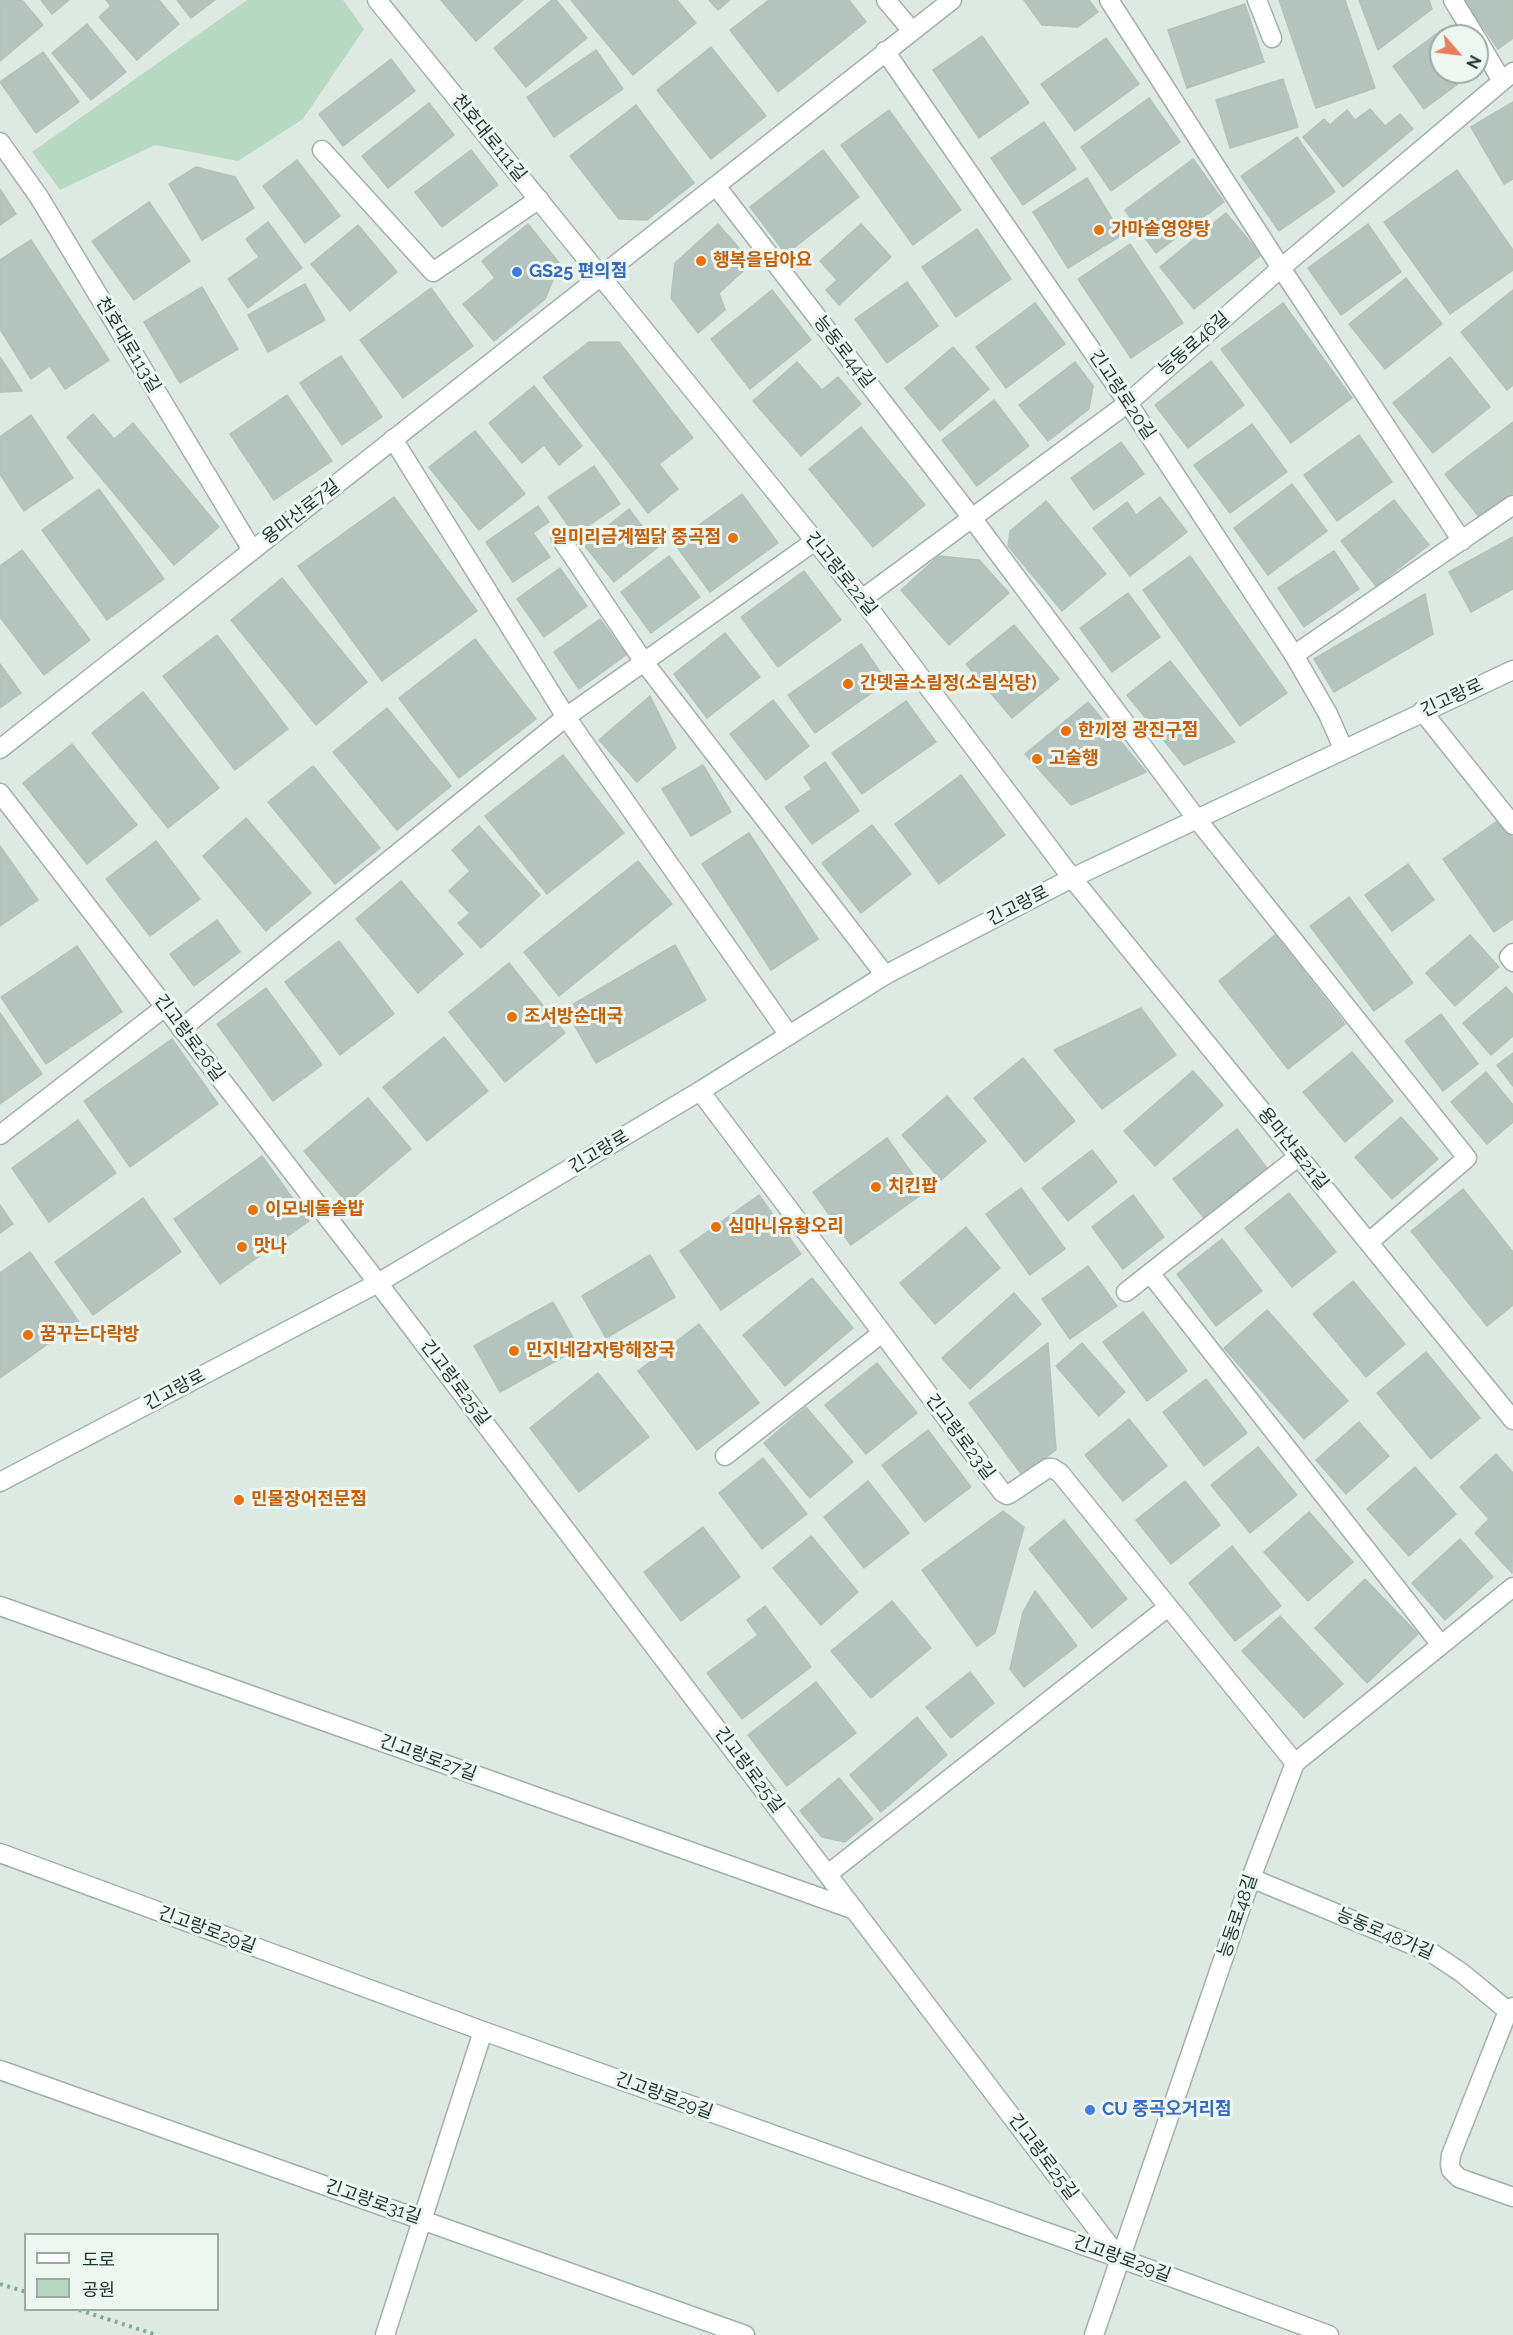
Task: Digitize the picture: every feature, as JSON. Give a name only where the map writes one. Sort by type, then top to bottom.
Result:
[{"type":"street","name":"천호대로111길","points":[[377,0],[602,276]]},
{"type":"street","points":[[886,0],[912,31]]},
{"type":"street","points":[[602,276],[952,0]]},
{"type":"street","points":[[1109,0],[1281,268],[1462,541]]},
{"type":"street","points":[[1257,0],[1272,38]]},
{"type":"street","points":[[1453,0],[1468,24]]},
{"type":"street","name":"긴고랑로20길","points":[[885,51],[1128,403],[1294,655],[1328,714],[1343,748]]},
{"type":"street","points":[[1489,54],[1507,76]]},
{"type":"street","name":"능동로46길","points":[[862,599],[1128,403],[1281,268],[1507,76]]},
{"type":"street","name":"천호대로113길","points":[[0,142],[39,197],[252,550]]},
{"type":"street","points":[[322,150],[433,272],[539,199]]},
{"type":"street","name":"능동로44길","points":[[717,186],[972,518]]},
{"type":"street","name":"용마산로7길","points":[[0,749],[602,276]]},
{"type":"street","name":"긴고랑로22길","points":[[602,276],[862,599],[1072,878]]},
{"type":"street","points":[[393,439],[566,717],[789,1035]]},
{"type":"street","points":[[1294,655],[1513,505]]},
{"type":"street","points":[[972,518],[1196,818],[1467,1158],[1369,1242]]},
{"type":"street","points":[[561,539],[644,662],[885,975]]},
{"type":"street","points":[[181,1029],[566,717],[815,541]]},
{"type":"street","name":"긴고랑로","points":[[0,1482],[378,1283],[700,1091],[885,975],[1072,878],[1343,748],[1513,670]]},
{"type":"street","points":[[1422,711],[1513,825]]},
{"type":"street","name":"긴고랑로26길","points":[[0,793],[378,1283]]},
{"type":"street","name":"용마산로21길","points":[[1072,878],[1513,1420]]},
{"type":"street","points":[[1513,953],[1509,957],[1513,962]]},
{"type":"street","points":[[0,1135],[165,1007]]},
{"type":"street","name":"긴고랑로23길","points":[[700,1091],[1002,1492],[1009,1494],[1042,1470],[1056,1469],[1295,1763]]},
{"type":"street","points":[[1126,1292],[1299,1156]]},
{"type":"street","points":[[1150,1273],[1442,1645]]},
{"type":"street","name":"긴고랑로25길","points":[[378,1283],[1119,2258]]},
{"type":"street","points":[[726,1456],[882,1333]]},
{"type":"street","points":[[1295,1763],[1513,1587]]},
{"type":"street","name":"긴고랑로27길","points":[[0,1606],[855,1910]]},
{"type":"street","points":[[828,1874],[1168,1607]]},
{"type":"street","name":"능동로48길","points":[[1094,2335],[1251,1878],[1295,1763]]},
{"type":"street","name":"긴고랑로29길","points":[[0,1853],[483,2031],[1329,2335]]},
{"type":"street","name":"능동로48가길","points":[[1251,1878],[1432,1953],[1510,2009],[1451,2155],[1450,2164],[1451,2170],[1460,2178],[1513,2197]]},
{"type":"street","points":[[385,2335],[483,2031]]},
{"type":"street","name":"긴고랑로31길","points":[[0,2070],[745,2335]]},
{"type":"path","points":[[0,2284],[24,2291]]},
{"type":"path","points":[[82,2311],[157,2335]]},
{"type":"green space","points":[[247,0],[343,0],[364,29],[303,119],[238,161],[155,145],[60,190],[32,152]]},
{"type":"building","points":[[0,0],[22,0],[43,25],[0,61]]},
{"type":"building","points":[[41,0],[69,0],[52,14]]},
{"type":"building","points":[[106,0],[159,0],[179,24],[137,60],[99,17],[111,6]]},
{"type":"building","points":[[177,0],[215,0],[191,18]]},
{"type":"building","points":[[441,0],[523,0],[476,41]]},
{"type":"building","points":[[552,0],[556,0],[587,38],[526,87],[494,48]]},
{"type":"building","points":[[571,0],[677,0],[696,23],[633,75]]},
{"type":"building","points":[[709,0],[730,0],[718,10]]},
{"type":"building","points":[[769,0],[849,0],[866,22],[778,92],[730,30]]},
{"type":"building","points":[[1024,0],[1089,0],[1098,12],[1078,27],[1042,25]]},
{"type":"building","points":[[1279,0],[1345,0],[1375,88],[1316,108]]},
{"type":"building","points":[[1359,0],[1429,0],[1432,9],[1378,50]]},
{"type":"building","points":[[1464,0],[1513,0],[1513,38],[1498,49],[1489,36],[1489,24],[1481,24]]},
{"type":"building","points":[[1245,4],[1264,62],[1187,88],[1168,30]]},
{"type":"building","points":[[87,24],[126,72],[91,100],[52,53]]},
{"type":"building","points":[[982,36],[1029,103],[979,138],[933,70]]},
{"type":"building","points":[[1106,38],[1139,84],[1075,131],[1041,84]]},
{"type":"building","points":[[1429,39],[1429,84],[1458,84],[1424,109],[1393,66]]},
{"type":"building","points":[[711,47],[766,116],[711,159],[657,90]]},
{"type":"building","points":[[596,50],[623,89],[554,137],[527,97]]},
{"type":"building","points":[[43,52],[79,102],[36,133],[0,82]]},
{"type":"building","points":[[391,59],[415,91],[343,146],[319,114]]},
{"type":"building","points":[[1283,79],[1298,127],[1230,148],[1216,100]]},
{"type":"building","points":[[1149,98],[1180,142],[1111,191],[1081,147]]},
{"type":"building","points":[[1513,102],[1513,179],[1504,184],[1471,127]]},
{"type":"building","points":[[429,103],[454,135],[388,188],[362,156]]},
{"type":"building","points":[[636,105],[694,183],[647,220],[619,219],[570,156]]},
{"type":"building","points":[[1370,109],[1385,126],[1400,114],[1413,129],[1343,187],[1303,137],[1324,119],[1330,125],[1347,110],[1355,120]]},
{"type":"building","points":[[889,110],[961,210],[913,245],[841,145]]},
{"type":"building","points":[[1044,122],[1076,169],[1023,205],[991,158]]},
{"type":"building","points":[[1297,137],[1335,192],[1279,231],[1241,176]]},
{"type":"building","points":[[471,150],[498,185],[442,227],[415,192]]},
{"type":"building","points":[[823,150],[859,197],[786,254],[750,207]]},
{"type":"building","points":[[1193,159],[1224,202],[1156,253],[1125,210]]},
{"type":"building","points":[[297,160],[340,216],[305,243],[263,186]]},
{"type":"building","points":[[196,167],[235,177],[254,208],[202,240],[169,184]]},
{"type":"building","points":[[1457,170],[1513,250],[1513,270],[1450,314],[1384,222]]},
{"type":"building","points":[[1087,178],[1122,235],[1068,268],[1033,212]]},
{"type":"building","points":[[0,189],[16,214],[0,225]]},
{"type":"building","points":[[149,202],[190,261],[134,300],[92,241]]},
{"type":"building","points":[[1226,213],[1261,255],[1194,309],[1160,267]]},
{"type":"building","points":[[268,222],[302,268],[248,308],[228,279],[259,257],[246,239]]},
{"type":"building","points":[[528,224],[560,264],[545,299],[494,341],[463,304],[495,278],[482,261]]},
{"type":"building","points":[[718,224],[752,263],[719,293],[725,310],[698,333],[671,298],[675,263]]},
{"type":"building","points":[[861,224],[891,257],[839,305],[826,290],[837,280],[820,261]]},
{"type":"building","points":[[1368,224],[1401,272],[1341,315],[1308,268]]},
{"type":"building","points":[[358,225],[397,272],[350,311],[311,264]]},
{"type":"building","points":[[977,229],[1011,279],[956,317],[922,267]]},
{"type":"building","points":[[31,240],[109,360],[65,389],[50,366],[31,379],[0,329],[0,260]]},
{"type":"building","points":[[1130,244],[1183,323],[1131,358],[1078,279]]},
{"type":"building","points":[[1406,278],[1442,324],[1385,369],[1349,324]]},
{"type":"building","points":[[907,282],[938,326],[887,363],[855,319]]},
{"type":"building","points":[[305,284],[325,320],[268,352],[248,315]]},
{"type":"building","points":[[202,287],[238,349],[180,383],[144,322]]},
{"type":"building","points":[[431,288],[473,346],[403,398],[360,340]]},
{"type":"building","points":[[772,290],[811,340],[750,389],[711,339]]},
{"type":"building","points":[[1513,290],[1513,385],[1507,390],[1461,332]]},
{"type":"building","points":[[1035,303],[1065,344],[1006,388],[976,347]]},
{"type":"building","points":[[1283,303],[1352,398],[1291,443],[1221,349]]},
{"type":"building","points":[[589,342],[619,342],[693,438],[659,464],[678,489],[648,513],[543,377]]},
{"type":"building","points":[[953,347],[989,389],[940,431],[905,388]]},
{"type":"building","points":[[341,356],[382,417],[342,445],[300,383]]},
{"type":"building","points":[[0,357],[22,391],[0,392]]},
{"type":"building","points":[[1450,357],[1490,407],[1433,453],[1393,403]]},
{"type":"building","points":[[1211,361],[1244,405],[1188,448],[1155,405]]},
{"type":"building","points":[[797,362],[822,390],[838,377],[861,404],[801,456],[753,401]]},
{"type":"building","points":[[1075,362],[1093,386],[1089,409],[1048,441],[1019,405]]},
{"type":"building","points":[[534,386],[582,446],[559,465],[544,445],[522,463],[489,423]]},
{"type":"building","points":[[287,395],[332,461],[274,500],[230,434]]},
{"type":"building","points":[[994,400],[1029,446],[977,486],[942,440]]},
{"type":"building","points":[[93,414],[114,439],[133,423],[219,527],[174,565],[67,437]]},
{"type":"building","points":[[31,415],[73,478],[24,511],[0,474],[0,437]]},
{"type":"building","points":[[1513,422],[1513,493],[1480,518],[1445,474]]},
{"type":"building","points":[[1252,424],[1287,472],[1230,513],[1194,465]]},
{"type":"building","points":[[861,427],[925,505],[873,547],[809,469]]},
{"type":"building","points":[[475,431],[525,494],[479,530],[429,467]]},
{"type":"building","points":[[1359,435],[1392,482],[1337,521],[1304,475]]},
{"type":"building","points":[[1121,442],[1144,474],[1094,510],[1071,478]]},
{"type":"building","points":[[594,466],[620,504],[575,535],[548,497]]},
{"type":"building","points":[[1292,484],[1327,531],[1268,575],[1234,528]]},
{"type":"building","points":[[99,489],[164,579],[107,620],[42,530]]},
{"type":"building","points":[[742,494],[778,543],[710,592],[674,543]]},
{"type":"building","points":[[394,497],[477,611],[382,681],[298,566]]},
{"type":"building","points":[[1160,497],[1187,532],[1130,576],[1093,528],[1127,502],[1136,515]]},
{"type":"building","points":[[1394,500],[1429,545],[1376,586],[1341,541]]},
{"type":"building","points":[[1046,501],[1106,574],[1062,611],[1008,546],[1010,531]]},
{"type":"building","points":[[538,506],[549,522],[533,533],[550,557],[513,582],[486,542]]},
{"type":"building","points":[[629,509],[658,547],[614,582],[584,545]]},
{"type":"building","points":[[1513,537],[1513,589],[1471,612],[1449,572]]},
{"type":"building","points":[[22,550],[90,640],[44,675],[0,617],[0,566]]},
{"type":"building","points":[[1334,551],[1359,589],[1304,627],[1278,588]]},
{"type":"building","points":[[669,556],[700,597],[651,633],[621,592]]},
{"type":"building","points":[[939,556],[979,560],[1009,593],[949,645],[901,590]]},
{"type":"building","points":[[1190,556],[1287,693],[1240,726],[1143,590]]},
{"type":"building","points":[[560,568],[587,606],[544,637],[517,599]]},
{"type":"building","points":[[804,571],[841,620],[778,667],[741,617]]},
{"type":"building","points":[[282,578],[367,682],[316,725],[231,620]]},
{"type":"building","points":[[1128,593],[1160,637],[1112,672],[1080,628]]},
{"type":"building","points":[[1425,594],[1433,634],[1334,692],[1314,659]]},
{"type":"building","points":[[600,619],[626,655],[579,689],[554,652]]},
{"type":"building","points":[[1014,625],[1059,679],[1012,718],[966,664]]},
{"type":"building","points":[[725,633],[760,677],[707,718],[674,674]]},
{"type":"building","points":[[217,635],[288,729],[235,770],[163,676]]},
{"type":"building","points":[[475,639],[536,719],[459,778],[399,698]]},
{"type":"building","points":[[861,644],[887,682],[815,733],[788,695]]},
{"type":"building","points":[[1170,661],[1235,742],[1184,765],[1127,695]]},
{"type":"building","points":[[0,664],[21,693],[0,708]]},
{"type":"building","points":[[143,692],[219,788],[168,828],[92,733]]},
{"type":"building","points":[[650,696],[676,748],[637,782],[599,740]]},
{"type":"building","points":[[773,700],[809,746],[766,780],[730,734]]},
{"type":"building","points":[[906,701],[936,742],[862,794],[832,753]]},
{"type":"building","points":[[1088,702],[1146,772],[1071,805],[1025,754]]},
{"type":"building","points":[[387,708],[451,786],[397,830],[333,752]]},
{"type":"building","points":[[72,744],[137,825],[87,864],[23,783]]},
{"type":"building","points":[[563,755],[624,833],[547,894],[485,816]]},
{"type":"building","points":[[825,762],[859,811],[812,844],[785,807],[812,789],[804,777]]},
{"type":"building","points":[[703,765],[731,812],[691,836],[662,789]]},
{"type":"building","points":[[313,766],[380,848],[335,884],[268,802]]},
{"type":"building","points":[[961,775],[1005,835],[939,884],[895,824]]},
{"type":"building","points":[[246,818],[311,893],[266,931],[203,856]]},
{"type":"building","points":[[1500,819],[1513,838],[1513,919],[1494,932],[1443,859]]},
{"type":"building","points":[[872,825],[911,874],[861,913],[822,863]]},
{"type":"building","points":[[479,826],[540,895],[481,948],[458,923],[470,913],[449,891],[470,871],[452,850]]},
{"type":"building","points":[[749,833],[818,939],[771,970],[702,864]]},
{"type":"building","points":[[156,841],[200,899],[150,936],[106,879]]},
{"type":"building","points":[[0,846],[38,900],[0,926]]},
{"type":"building","points":[[638,861],[672,904],[559,996],[524,952]]},
{"type":"building","points":[[1408,864],[1434,900],[1392,931],[1365,895]]},
{"type":"building","points":[[401,881],[463,954],[418,993],[356,919]]},
{"type":"building","points":[[1349,897],[1413,983],[1374,1011],[1310,926]]},
{"type":"building","points":[[217,920],[240,952],[194,986],[170,954]]},
{"type":"building","points":[[1275,935],[1345,1024],[1288,1069],[1219,981]]},
{"type":"building","points":[[1470,935],[1499,967],[1455,1006],[1426,973]]},
{"type":"building","points":[[339,941],[394,1014],[340,1055],[285,982]]},
{"type":"building","points":[[675,945],[706,1000],[596,1063],[565,1009]]},
{"type":"building","points":[[77,946],[122,1012],[46,1064],[1,997]]},
{"type":"building","points":[[509,963],[565,1033],[505,1082],[449,1012]]},
{"type":"building","points":[[1506,987],[1513,995],[1513,1036],[1491,1055],[1463,1023]]},
{"type":"building","points":[[266,988],[322,1065],[273,1101],[217,1024]]},
{"type":"building","points":[[1141,1008],[1176,1055],[1102,1109],[1054,1050]]},
{"type":"building","points":[[0,1013],[42,1074],[0,1104]]},
{"type":"building","points":[[1441,1014],[1478,1064],[1443,1091],[1405,1041]]},
{"type":"building","points":[[444,1037],[488,1091],[427,1141],[383,1087]]},
{"type":"building","points":[[172,1039],[218,1104],[130,1167],[84,1101]]},
{"type":"building","points":[[1352,1052],[1393,1101],[1345,1142],[1303,1092]]},
{"type":"building","points":[[1513,1053],[1513,1086],[1497,1065]]},
{"type":"building","points":[[1023,1058],[1075,1121],[1025,1162],[974,1098]]},
{"type":"building","points":[[1193,1071],[1223,1105],[1155,1166],[1124,1131]]},
{"type":"building","points":[[1486,1072],[1513,1105],[1513,1122],[1487,1144],[1451,1102]]},
{"type":"building","points":[[947,1096],[986,1141],[941,1180],[902,1135]]},
{"type":"building","points":[[368,1098],[411,1149],[347,1203],[304,1151]]},
{"type":"building","points":[[1401,1117],[1438,1159],[1392,1199],[1355,1157]]},
{"type":"building","points":[[78,1120],[116,1173],[49,1222],[12,1168]]},
{"type":"building","points":[[1237,1129],[1267,1168],[1204,1218],[1173,1179]]},
{"type":"building","points":[[887,1138],[925,1192],[851,1245],[813,1192]]},
{"type":"building","points":[[1092,1150],[1117,1182],[1068,1221],[1042,1188]]},
{"type":"building","points":[[262,1156],[309,1221],[220,1284],[174,1219]]},
{"type":"building","points":[[1021,1188],[1065,1249],[1030,1275],[986,1214]]},
{"type":"building","points":[[1463,1189],[1513,1252],[1513,1305],[1487,1326],[1411,1231]]},
{"type":"building","points":[[1289,1193],[1336,1252],[1292,1287],[1245,1228]]},
{"type":"building","points":[[759,1195],[801,1254],[721,1310],[680,1251]]},
{"type":"building","points":[[1133,1195],[1164,1237],[1123,1269],[1092,1227]]},
{"type":"building","points":[[143,1198],[181,1252],[93,1315],[55,1262]]},
{"type":"building","points":[[0,1205],[13,1224],[0,1233]]},
{"type":"building","points":[[966,1227],[1000,1268],[935,1324],[900,1283]]},
{"type":"building","points":[[1222,1239],[1262,1291],[1216,1326],[1177,1274]]},
{"type":"building","points":[[30,1252],[79,1322],[0,1378],[0,1273]]},
{"type":"building","points":[[650,1255],[675,1297],[606,1338],[582,1296]]},
{"type":"building","points":[[1088,1266],[1117,1306],[1070,1339],[1042,1299]]},
{"type":"building","points":[[812,1278],[853,1328],[785,1386],[743,1335]]},
{"type":"building","points":[[1353,1281],[1405,1344],[1366,1377],[1313,1314]]},
{"type":"building","points":[[1014,1293],[1041,1324],[970,1389],[942,1358]]},
{"type":"building","points":[[553,1302],[579,1348],[500,1392],[474,1346]]},
{"type":"building","points":[[1267,1310],[1348,1401],[1304,1439],[1224,1348]]},
{"type":"building","points":[[1143,1312],[1187,1371],[1147,1401],[1103,1342]]},
{"type":"building","points":[[699,1324],[759,1403],[697,1450],[638,1371]]},
{"type":"building","points":[[1048,1343],[1056,1450],[1022,1475],[969,1403]]},
{"type":"building","points":[[1082,1343],[1125,1392],[1099,1416],[1056,1366]]},
{"type":"building","points":[[1426,1352],[1480,1418],[1431,1459],[1377,1393]]},
{"type":"building","points":[[877,1363],[917,1413],[866,1454],[825,1405]]},
{"type":"building","points":[[598,1373],[649,1437],[579,1492],[530,1428]]},
{"type":"building","points":[[1206,1379],[1247,1433],[1204,1466],[1163,1412]]},
{"type":"building","points":[[806,1407],[853,1462],[810,1498],[764,1443]]},
{"type":"building","points":[[1129,1419],[1167,1466],[1123,1501],[1085,1455]]},
{"type":"building","points":[[1359,1422],[1389,1456],[1346,1494],[1316,1460]]},
{"type":"building","points":[[928,1430],[971,1487],[925,1522],[882,1465]]},
{"type":"building","points":[[1258,1447],[1297,1495],[1250,1533],[1211,1485]]},
{"type":"building","points":[[1496,1454],[1513,1473],[1512,1573],[1475,1533],[1489,1519],[1460,1487]]},
{"type":"building","points":[[763,1458],[807,1514],[762,1549],[719,1493]]},
{"type":"building","points":[[1415,1467],[1456,1514],[1409,1556],[1367,1509]]},
{"type":"building","points":[[868,1481],[909,1533],[864,1568],[824,1517]]},
{"type":"building","points":[[1185,1481],[1220,1525],[1171,1564],[1136,1520]]},
{"type":"building","points":[[1003,1511],[1024,1527],[995,1633],[977,1646],[922,1570]]},
{"type":"building","points":[[1309,1512],[1353,1562],[1308,1601],[1264,1552]]},
{"type":"building","points":[[1064,1520],[1127,1599],[1092,1628],[1029,1549]]},
{"type":"building","points":[[703,1527],[740,1577],[681,1621],[644,1572]]},
{"type":"building","points":[[811,1536],[858,1592],[821,1625],[773,1568]]},
{"type":"building","points":[[1460,1539],[1493,1577],[1445,1620],[1412,1583]]},
{"type":"building","points":[[1232,1546],[1281,1606],[1235,1641],[1189,1583]]},
{"type":"building","points":[[1365,1579],[1418,1634],[1367,1683],[1315,1628]]},
{"type":"building","points":[[1035,1591],[1077,1646],[1024,1687],[1010,1669],[1023,1612]]},
{"type":"building","points":[[892,1601],[931,1648],[871,1698],[831,1651]]},
{"type":"building","points":[[765,1606],[811,1667],[742,1719],[707,1673],[758,1635],[747,1620]]},
{"type":"building","points":[[1280,1616],[1343,1684],[1304,1718],[1242,1651]]},
{"type":"building","points":[[970,1672],[994,1703],[951,1738],[926,1707]]},
{"type":"building","points":[[816,1682],[856,1733],[787,1786],[748,1735]]},
{"type":"building","points":[[917,1717],[947,1755],[881,1812],[850,1775]]},
{"type":"building","points":[[839,1778],[873,1819],[845,1842],[822,1837],[800,1811]]},
{"type":"place","name":"가마솥영양탕","points":[[1099,230]]},
{"type":"place","name":"행복을담아요","points":[[701,261]]},
{"type":"place","name":"GS25 편의점","points":[[517,272]]},
{"type":"place","name":"일미리금계찜닭 중곡점","points":[[733,538]]},
{"type":"place","name":"간뎃골소림정(소림식당)","points":[[848,684]]},
{"type":"place","name":"한끼정 광진구점","points":[[1066,731]]},
{"type":"place","name":"고술행","points":[[1037,759]]},
{"type":"place","name":"조서방순대국","points":[[512,1017]]},
{"type":"place","name":"치킨팝","points":[[876,1187]]},
{"type":"place","name":"이모네돌솥밥","points":[[253,1210]]},
{"type":"place","name":"심마니유황오리","points":[[716,1227]]},
{"type":"place","name":"맛나","points":[[242,1247]]},
{"type":"place","name":"꿈꾸는다락방","points":[[28,1335]]},
{"type":"place","name":"민지네감자탕해장국","points":[[514,1351]]},
{"type":"place","name":"민물장어전문점","points":[[239,1500]]},
{"type":"place","name":"CU 중곡오거리점","points":[[1090,2110]]}]
